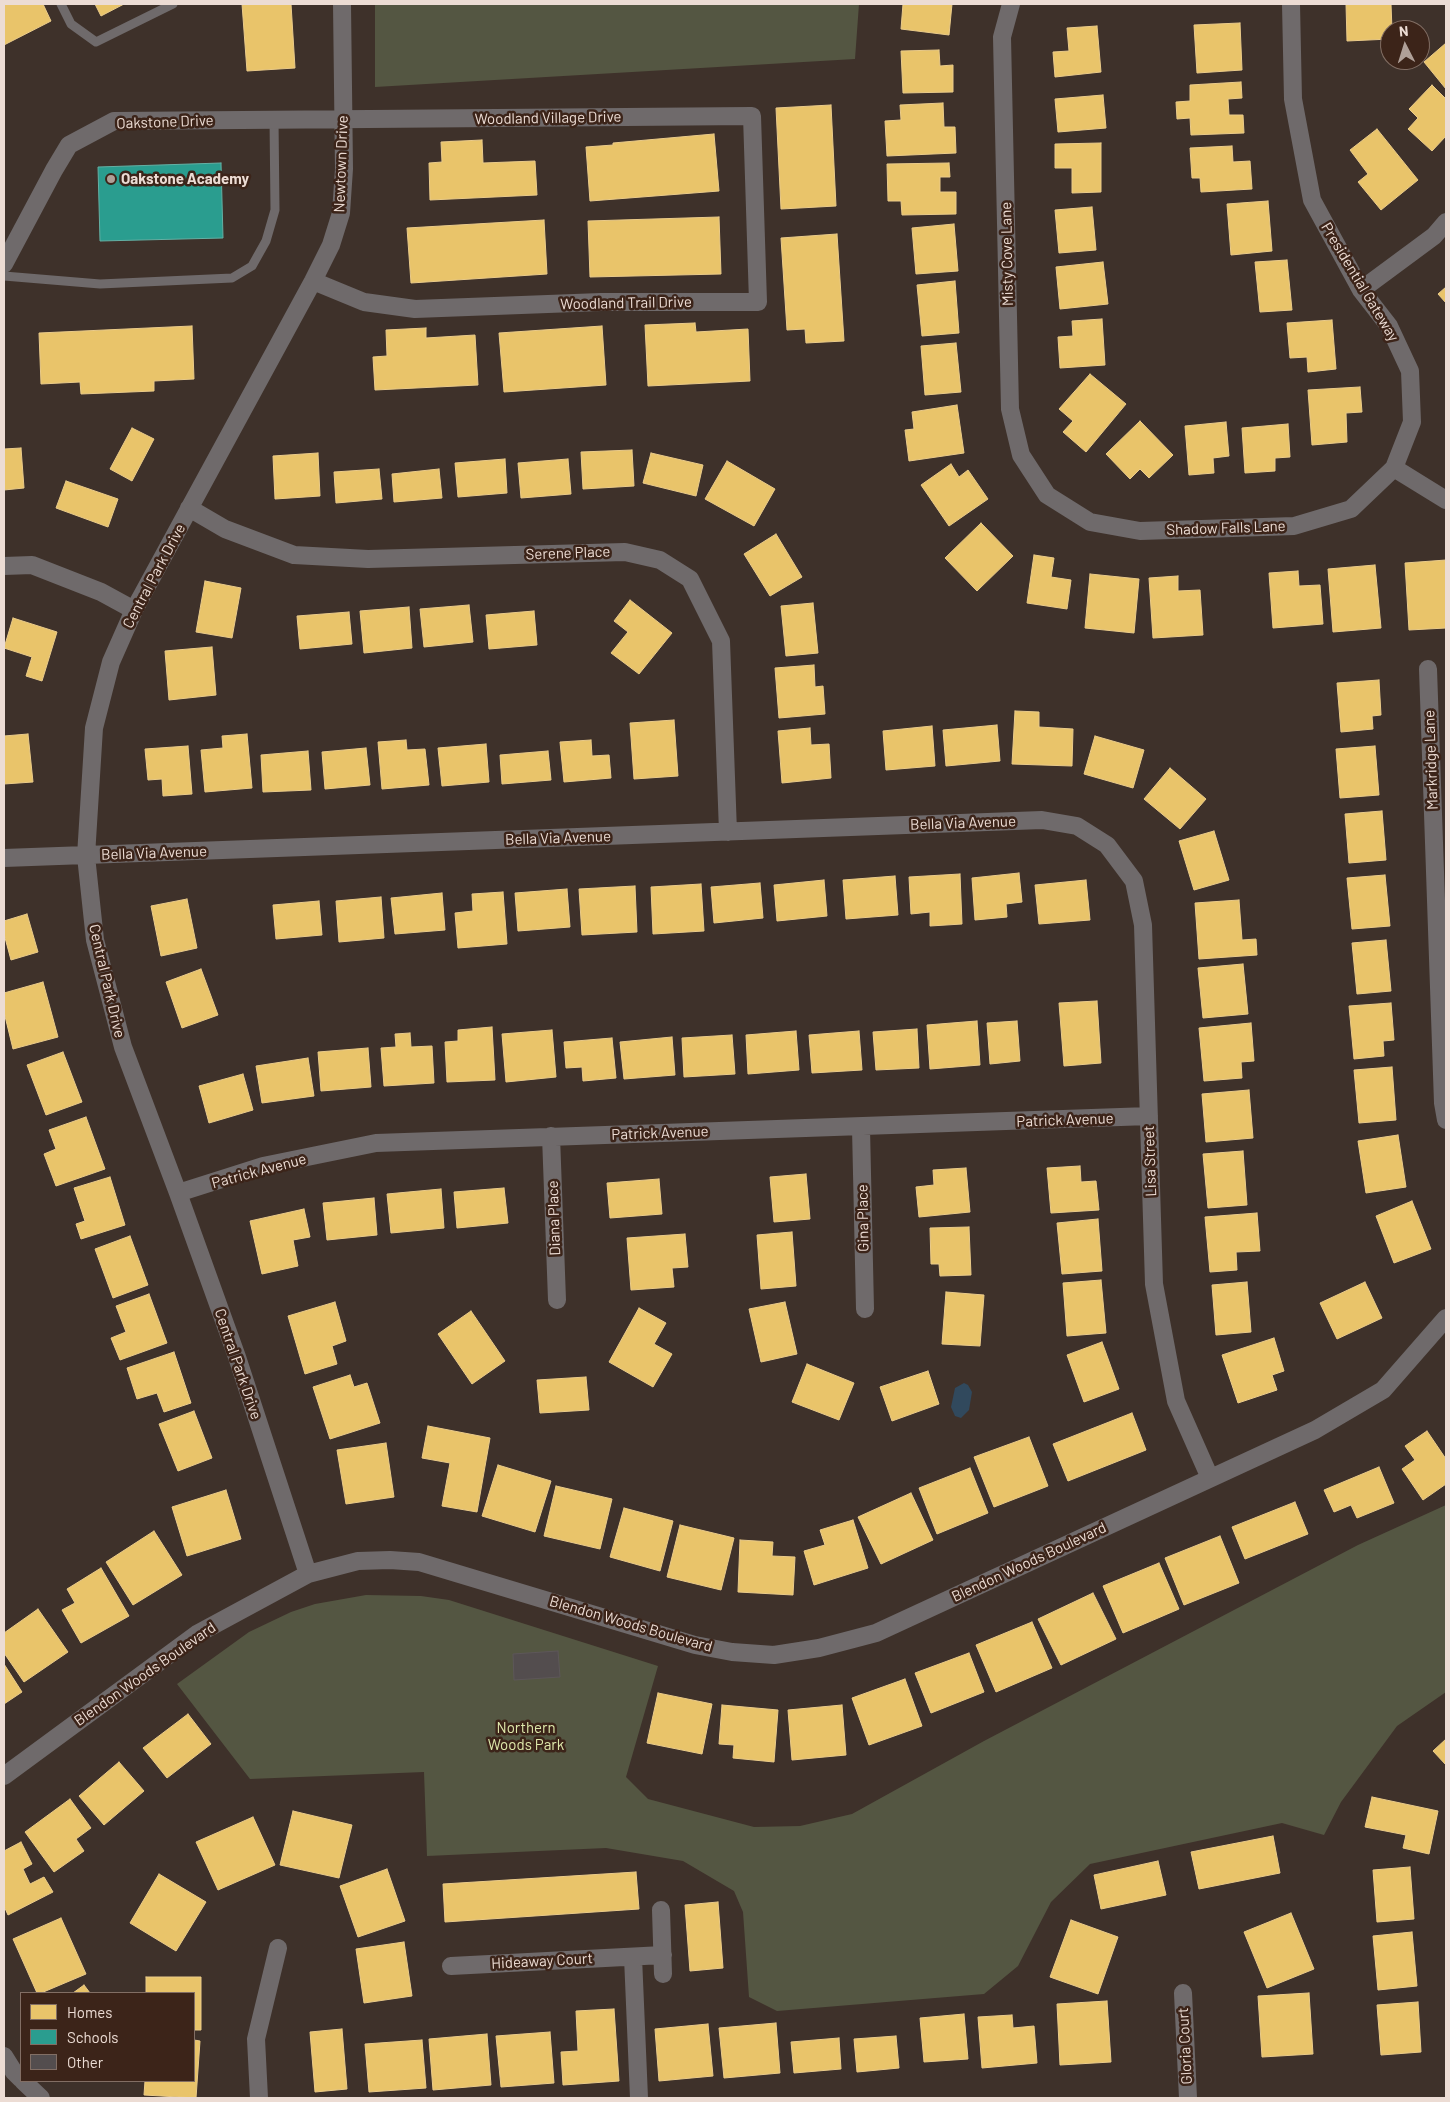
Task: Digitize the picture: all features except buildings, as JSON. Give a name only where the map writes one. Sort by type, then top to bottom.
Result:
[{"type":"street","name":"Newtown Drive","points":[[280,341],[331,245],[341,213],[344,169],[342,4]]},
{"type":"street","name":"Misty Cove Lane","points":[[1010,4],[1002,37],[1010,409],[1021,455],[1047,495]]},
{"type":"street","name":"Presidential Gateway","points":[[1291,4],[1293,99],[1312,200],[1361,290],[1389,326],[1410,371],[1412,422],[1394,468]]},
{"type":"street","name":"Woodland Village Drive","points":[[343,118],[396,120],[752,116]]},
{"type":"street","name":"Woodland Trail Drive","points":[[313,281],[364,302],[415,309],[601,302],[758,302],[752,116]]},
{"type":"street","name":"Oakstone Drive","points":[[4,264],[69,145],[114,121],[343,118]]},
{"type":"street","points":[[1361,290],[1434,236],[1446,222]]},
{"type":"street","name":"Central Park Drive","points":[[280,341],[134,610],[111,662],[94,728],[86,856],[95,940],[123,1047],[237,1357],[308,1574]]},
{"type":"street","name":"Shadow Falls Lane","points":[[1047,495],[1090,522],[1140,531],[1294,526],[1351,509],[1394,468]]},
{"type":"street","points":[[1394,468],[1446,500]]},
{"type":"street","name":"Serene Place","points":[[189,508],[225,529],[294,556],[368,559],[625,552],[660,560],[690,580],[721,641],[728,832]]},
{"type":"street","points":[[4,566],[32,565],[102,592],[134,610]]},
{"type":"street","name":"Markridge Lane","points":[[1428,669],[1443,1103],[1446,1120]]},
{"type":"street","name":"Bella Via Avenue","points":[[4,858],[1042,820],[1077,826],[1107,844]]},
{"type":"street","name":"Lisa Street","points":[[1107,844],[1134,881],[1143,925],[1154,1284],[1176,1401],[1210,1478]]},
{"type":"street","name":"Patrick Avenue","points":[[178,1194],[263,1166],[376,1143],[551,1136],[861,1128],[1149,1116]]},
{"type":"street","name":"Gina Place","points":[[861,1128],[864,1309]]},
{"type":"street","name":"Diana Place","points":[[551,1136],[557,1300]]},
{"type":"street","name":"Blendon Woods Boulevard","points":[[4,1776],[197,1634],[308,1574],[358,1561],[390,1560],[419,1562],[695,1645],[732,1652],[774,1655],[819,1648],[876,1633],[1315,1430],[1383,1390],[1446,1318]]},
{"type":"street","points":[[661,1910],[664,1974]]},
{"type":"street","points":[[259,2098],[256,2039],[278,1948]]},
{"type":"street","name":"Hideaway Court","points":[[451,1966],[663,1955]]},
{"type":"street","points":[[633,1957],[639,2098]]},
{"type":"street","name":"Gloria Court","points":[[1183,1994],[1188,2098]]},
{"type":"street","points":[[4,2056],[20,2078]]},
{"type":"street","points":[[24,2082],[41,2098]]},
{"type":"lane","points":[[61,4],[71,24],[96,42],[173,4]]},
{"type":"lane","points":[[4,276],[100,284],[232,278],[252,266],[266,241],[275,210],[274,119]]},
{"type":"green space","points":[[375,4],[859,4],[855,59],[375,87]]},
{"type":"green space","name":"Northern Woods Park","points":[[1446,1505],[1446,1692],[1397,1726],[1341,1802],[1324,1835],[1282,1823],[1090,1864],[1051,1902],[1018,1966],[984,1994],[777,2011],[749,1997],[743,1912],[734,1891],[683,1861],[606,1848],[427,1856],[424,1772],[250,1779],[177,1684],[249,1632],[291,1612],[315,1604],[366,1595],[421,1596],[449,1600],[658,1666],[626,1777],[648,1799],[754,1827],[800,1826],[852,1814],[984,1741],[1358,1545]]},
{"type":"water","points":[[964,1383],[968,1385],[972,1392],[969,1410],[961,1418],[955,1416],[951,1407],[955,1388]]},
{"type":"place","name":"Oakstone Academy","points":[[111,179]]}]
